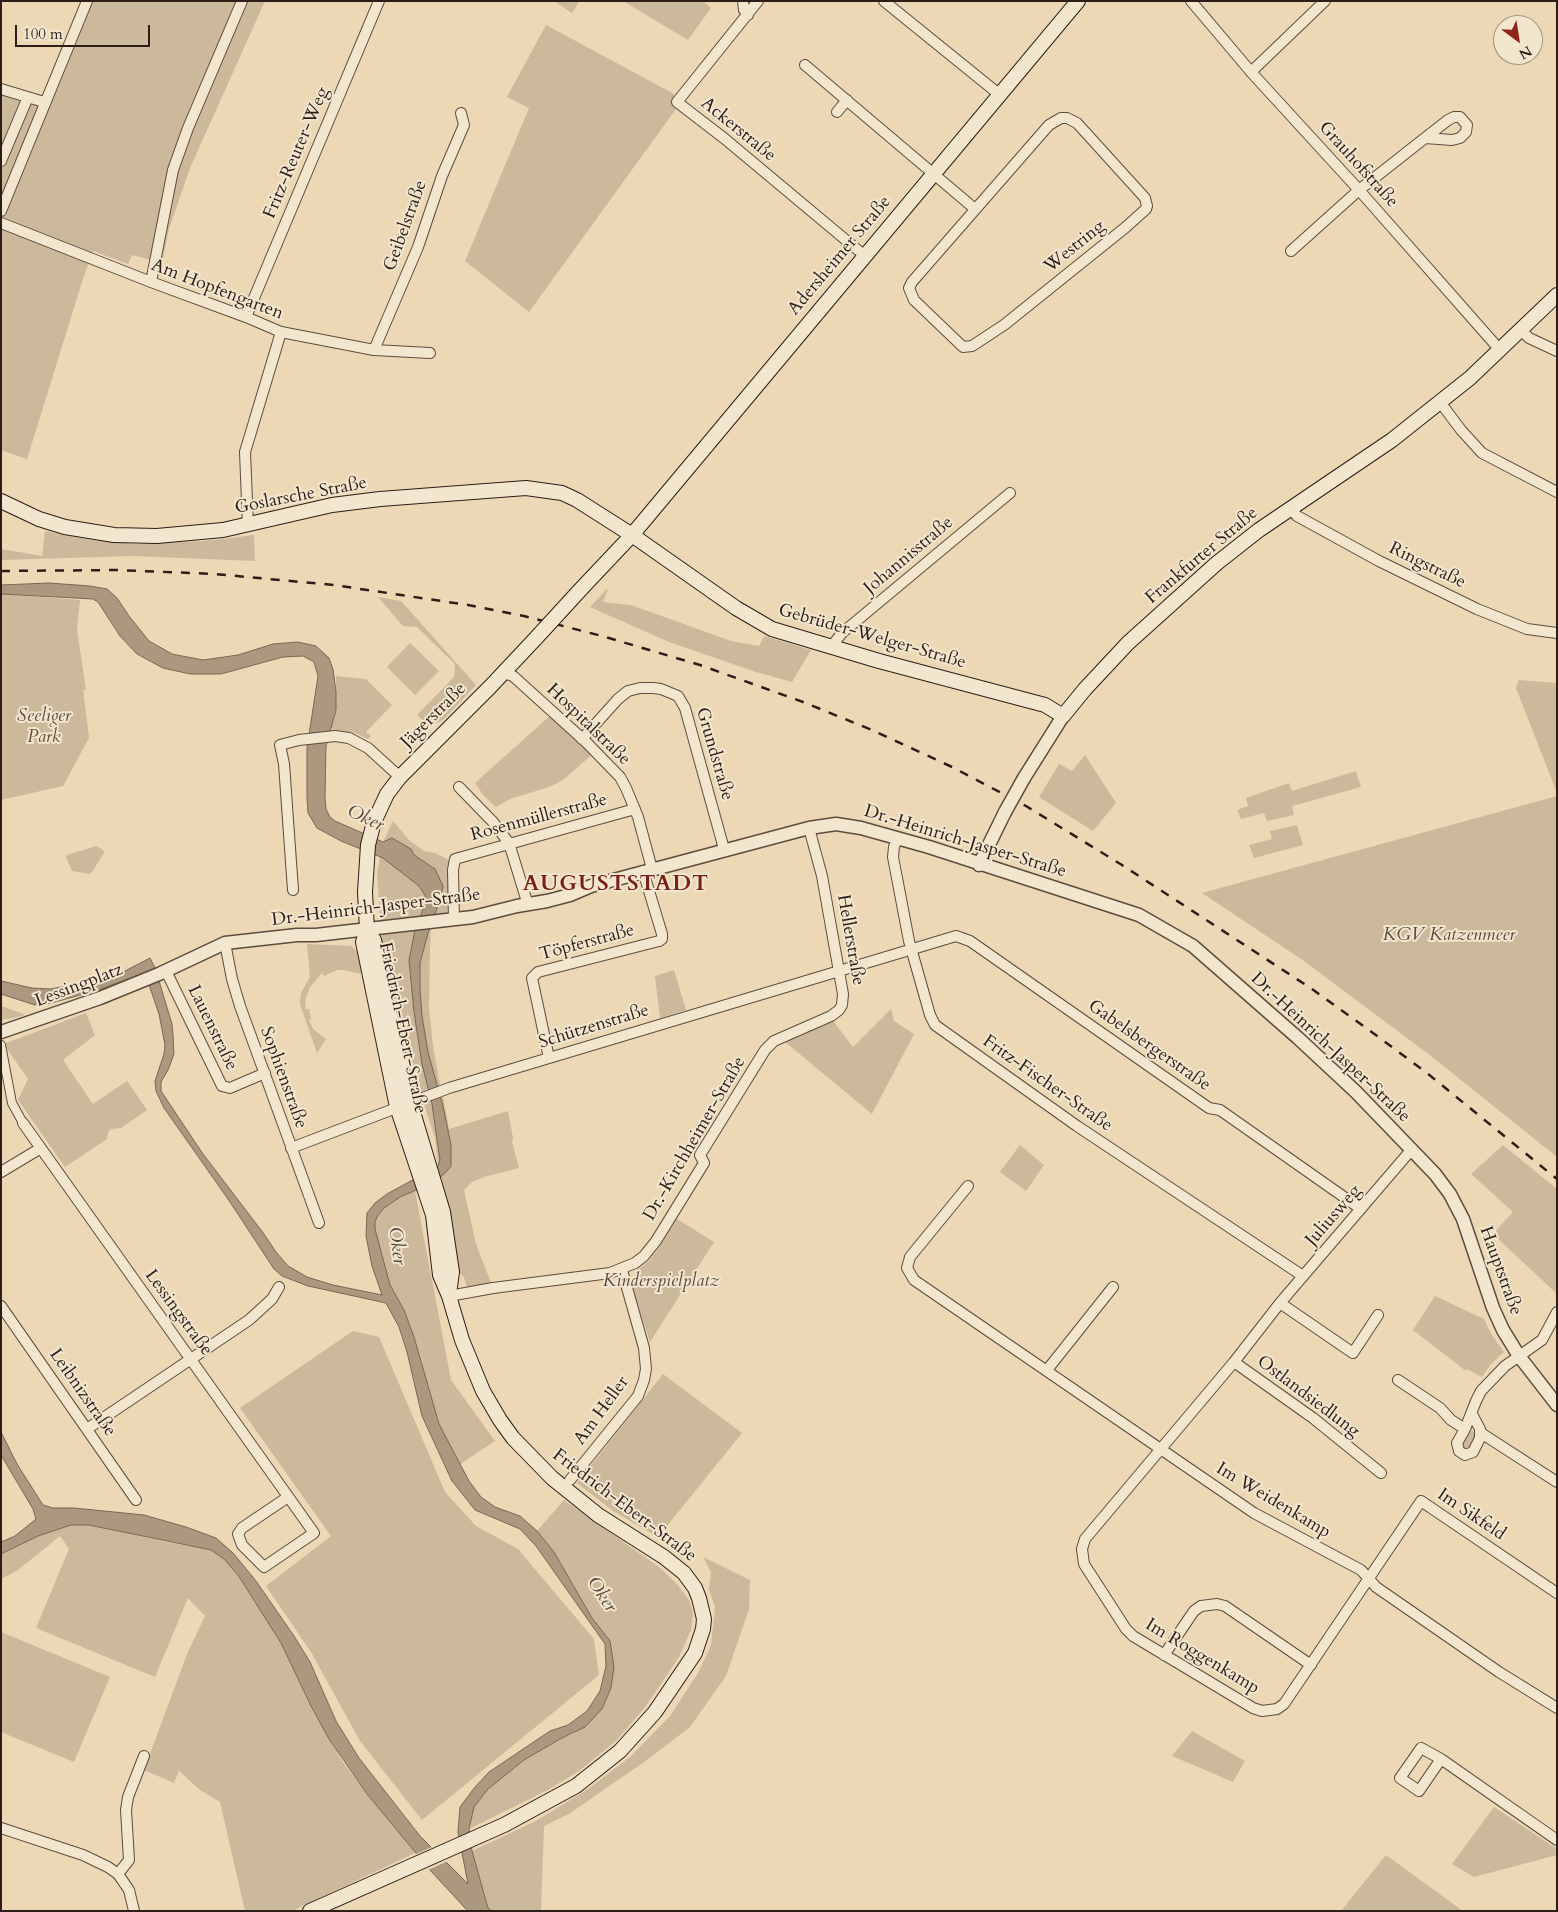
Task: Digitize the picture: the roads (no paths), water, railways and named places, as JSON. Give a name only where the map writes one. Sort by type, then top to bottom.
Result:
[{"type":"main road","name":"Adersheimer Straße","points":[[632,535],[1078,1]]},
{"type":"main road","name":"Frankfurter Straße","points":[[1063,716],[1112,659],[1235,548],[1392,440],[1440,402],[1500,350],[1557,295]]},
{"type":"main road","name":"Goslarsche Straße","points":[[1,501],[60,526],[138,537],[190,534],[248,526],[338,504],[526,488],[562,493],[577,500],[632,535]]},
{"type":"main road","name":"Jägerstraße","points":[[367,930],[365,892],[367,853],[371,832],[380,807],[400,777],[504,673],[632,535]]},
{"type":"main road","name":"Gebrüder-Welger-Straße","points":[[632,535],[763,625],[780,633],[1045,705],[1063,716]]},
{"type":"main road","name":"Friedrich-Ebert-Straße","points":[[310,1911],[504,1825],[576,1786],[605,1764],[634,1738],[670,1692],[695,1653],[703,1629],[702,1609],[695,1588],[678,1568],[598,1515],[538,1465],[513,1438],[483,1391],[462,1340],[449,1296],[452,1272],[446,1228],[404,1105],[374,940],[367,930]]},
{"type":"street","points":[[1,210],[87,1]]},
{"type":"street","points":[[151,282],[173,170],[188,128],[242,1]]},
{"type":"street","name":"Fritz-Reuter-Weg","points":[[246,317],[379,1]]},
{"type":"street","points":[[743,1],[744,10],[748,15]]},
{"type":"street","name":"Ackerstraße","points":[[758,1],[677,102],[725,139],[865,256]]},
{"type":"street","points":[[884,1],[1000,96]]},
{"type":"street","name":"Grauhofstraße","points":[[1190,1],[1251,72],[1359,190],[1500,350]]},
{"type":"street","points":[[1251,72],[1325,1]]},
{"type":"street","points":[[805,64],[975,209]]},
{"type":"street","points":[[1,88],[44,102]]},
{"type":"street","points":[[1,161],[28,97]]},
{"type":"street","points":[[837,112],[847,100]]},
{"type":"street","name":"Geibelstraße","points":[[374,350],[418,247],[442,176],[464,125],[461,112]]},
{"type":"street","name":"Westring","points":[[1067,118],[1077,123],[1145,198],[1147,206],[1143,214],[1018,315],[977,344],[966,348],[960,345],[914,300],[909,288],[912,282],[975,209],[1049,125],[1056,120],[1067,118]]},
{"type":"street","points":[[1291,251],[1359,190],[1425,138]]},
{"type":"street","name":"Am Hopfengarten","points":[[1,224],[281,332],[374,350],[430,353]]},
{"type":"street","points":[[1521,330],[1529,338],[1557,351]]},
{"type":"street","points":[[248,526],[245,452],[281,332]]},
{"type":"street","points":[[1440,402],[1461,430],[1482,453],[1557,492]]},
{"type":"street","name":"Johannisstraße","points":[[831,647],[842,633],[1010,493]]},
{"type":"street","name":"Ringstraße","points":[[1291,509],[1305,521],[1473,608],[1526,629],[1557,634]]},
{"type":"street","name":"Hospitalstraße","points":[[504,673],[513,676],[582,738],[620,777],[635,809],[648,870]]},
{"type":"street","name":"Grundstraße","points":[[582,738],[618,699],[628,691],[640,688],[653,688],[678,696],[685,708],[724,849]]},
{"type":"street","name":"Frankfurter Straße","points":[[978,865],[1024,778],[1063,716]]},
{"type":"street","points":[[293,890],[284,764],[280,745],[299,740],[336,736],[349,738],[360,743],[400,777]]},
{"type":"street","points":[[459,787],[492,822],[508,843],[528,904]]},
{"type":"street","name":"Rosenmüllerstraße","points":[[454,920],[453,862],[458,857],[635,809]]},
{"type":"street","name":"Dr.-Heinrich-Jasper-Straße","points":[[162,972],[225,943],[454,920],[570,895],[591,886],[648,870],[809,828],[822,825],[848,825],[898,838],[1139,916],[1187,942],[1305,1044],[1378,1113],[1412,1149]]},
{"type":"street","name":"Hellerstraße","points":[[769,1045],[830,1016],[839,1010],[842,1005],[843,994],[822,876],[809,828]]},
{"type":"street","name":"Fritz-Fischer-Straße","points":[[898,838],[894,847],[893,857],[911,950],[935,1026],[1077,1126],[1303,1276]]},
{"type":"street","name":"Töpferstraße","points":[[548,1058],[532,978],[538,972],[659,942],[662,934],[648,870]]},
{"type":"street","name":"Gabelsbergerstraße","points":[[911,950],[956,936],[970,941],[1210,1108],[1220,1110],[1361,1209]]},
{"type":"street","name":"Sophienstraße","points":[[225,943],[232,979],[240,1006],[319,1223]]},
{"type":"street","name":"Schützenstraße","points":[[291,1148],[449,1088],[911,950]]},
{"type":"street","name":"Lessingplatz","points":[[2,1031],[62,1012],[162,972]]},
{"type":"street","name":"Lauenstraße","points":[[162,972],[222,1086],[230,1088],[265,1073]]},
{"type":"street","points":[[1,1045],[12,1103],[23,1123]]},
{"type":"street","name":"Dr.-Kirchheimer-Straße","points":[[449,1296],[493,1288],[598,1275],[622,1270],[640,1260],[656,1241],[704,1163],[700,1155],[769,1045]]},
{"type":"street","name":"Lessingstraße","points":[[23,1123],[314,1533],[264,1567],[242,1545],[238,1534],[242,1528],[288,1497]]},
{"type":"street","points":[[1,1172],[41,1148]]},
{"type":"street","name":"Juliusweg","points":[[1234,1362],[1280,1303],[1412,1149]]},
{"type":"street","name":"Hauptstraße","points":[[1412,1149],[1443,1184],[1457,1207],[1466,1226],[1499,1321],[1519,1356],[1557,1405]]},
{"type":"street","name":"Im Weidenkamp","points":[[968,1186],[910,1257],[907,1268],[914,1280],[1254,1513],[1361,1570],[1376,1587],[1499,1672],[1557,1708]]},
{"type":"street","name":"Am Heller","points":[[570,1480],[638,1396],[644,1380],[646,1369],[644,1348],[622,1270]]},
{"type":"street","points":[[87,1429],[262,1310],[272,1299],[279,1287]]},
{"type":"street","points":[[1047,1370],[1113,1287]]},
{"type":"street","points":[[1280,1303],[1352,1353],[1378,1315]]},
{"type":"street","name":"Leibnizstraße","points":[[1,1306],[136,1500]]},
{"type":"street","points":[[1481,1433],[1473,1452],[1465,1455],[1459,1451],[1457,1445],[1466,1429],[1481,1391],[1506,1366],[1542,1340],[1557,1312]]},
{"type":"street","name":"Ostlandsiedlung","points":[[1161,1449],[1234,1362],[1313,1418],[1381,1473]]},
{"type":"street","points":[[1398,1380],[1440,1408],[1451,1420],[1466,1429]]},
{"type":"street","points":[[1472,1414],[1481,1433],[1557,1482]]},
{"type":"street","name":"Im Roggenkamp","points":[[1161,1449],[1085,1539],[1082,1549],[1084,1564],[1126,1629],[1133,1636],[1164,1655],[1253,1708],[1262,1711],[1277,1709],[1284,1704],[1311,1665]]},
{"type":"street","name":"Im Sikfeld","points":[[1369,1579],[1421,1500],[1557,1593]]},
{"type":"street","points":[[1164,1655],[1194,1611],[1202,1606],[1217,1604],[1224,1606],[1311,1665],[1369,1579]]},
{"type":"street","points":[[118,1874],[129,1860],[126,1810],[128,1797],[144,1756]]},
{"type":"street","points":[[1441,1760],[1557,1840]]},
{"type":"street","points":[[1,1828],[83,1856],[98,1862],[118,1874],[129,1890],[134,1911]]},
{"type":"railway","points":[[1,571],[117,570],[215,574],[334,585],[468,605],[524,616],[602,636],[700,665],[803,702],[872,730],[952,767],[1026,806],[1122,865],[1312,989],[1373,1033],[1427,1073],[1557,1179]]},
{"type":"district","name":"AUGUSTSTADT","points":[[616,885]]},
{"type":"park label","name":"Seeliger Park","points":[[44,728]]},
{"type":"park label","name":"KGV Katzenmeer","points":[[1449,936]]},
{"type":"park label","name":"Kinderspielplatz","points":[[661,1282]]},
{"type":"water label","name":"Oker","points":[[365,819]]},
{"type":"water label","name":"Oker","points":[[396,1246]]},
{"type":"water label","name":"Oker","points":[[601,1595]]}]
